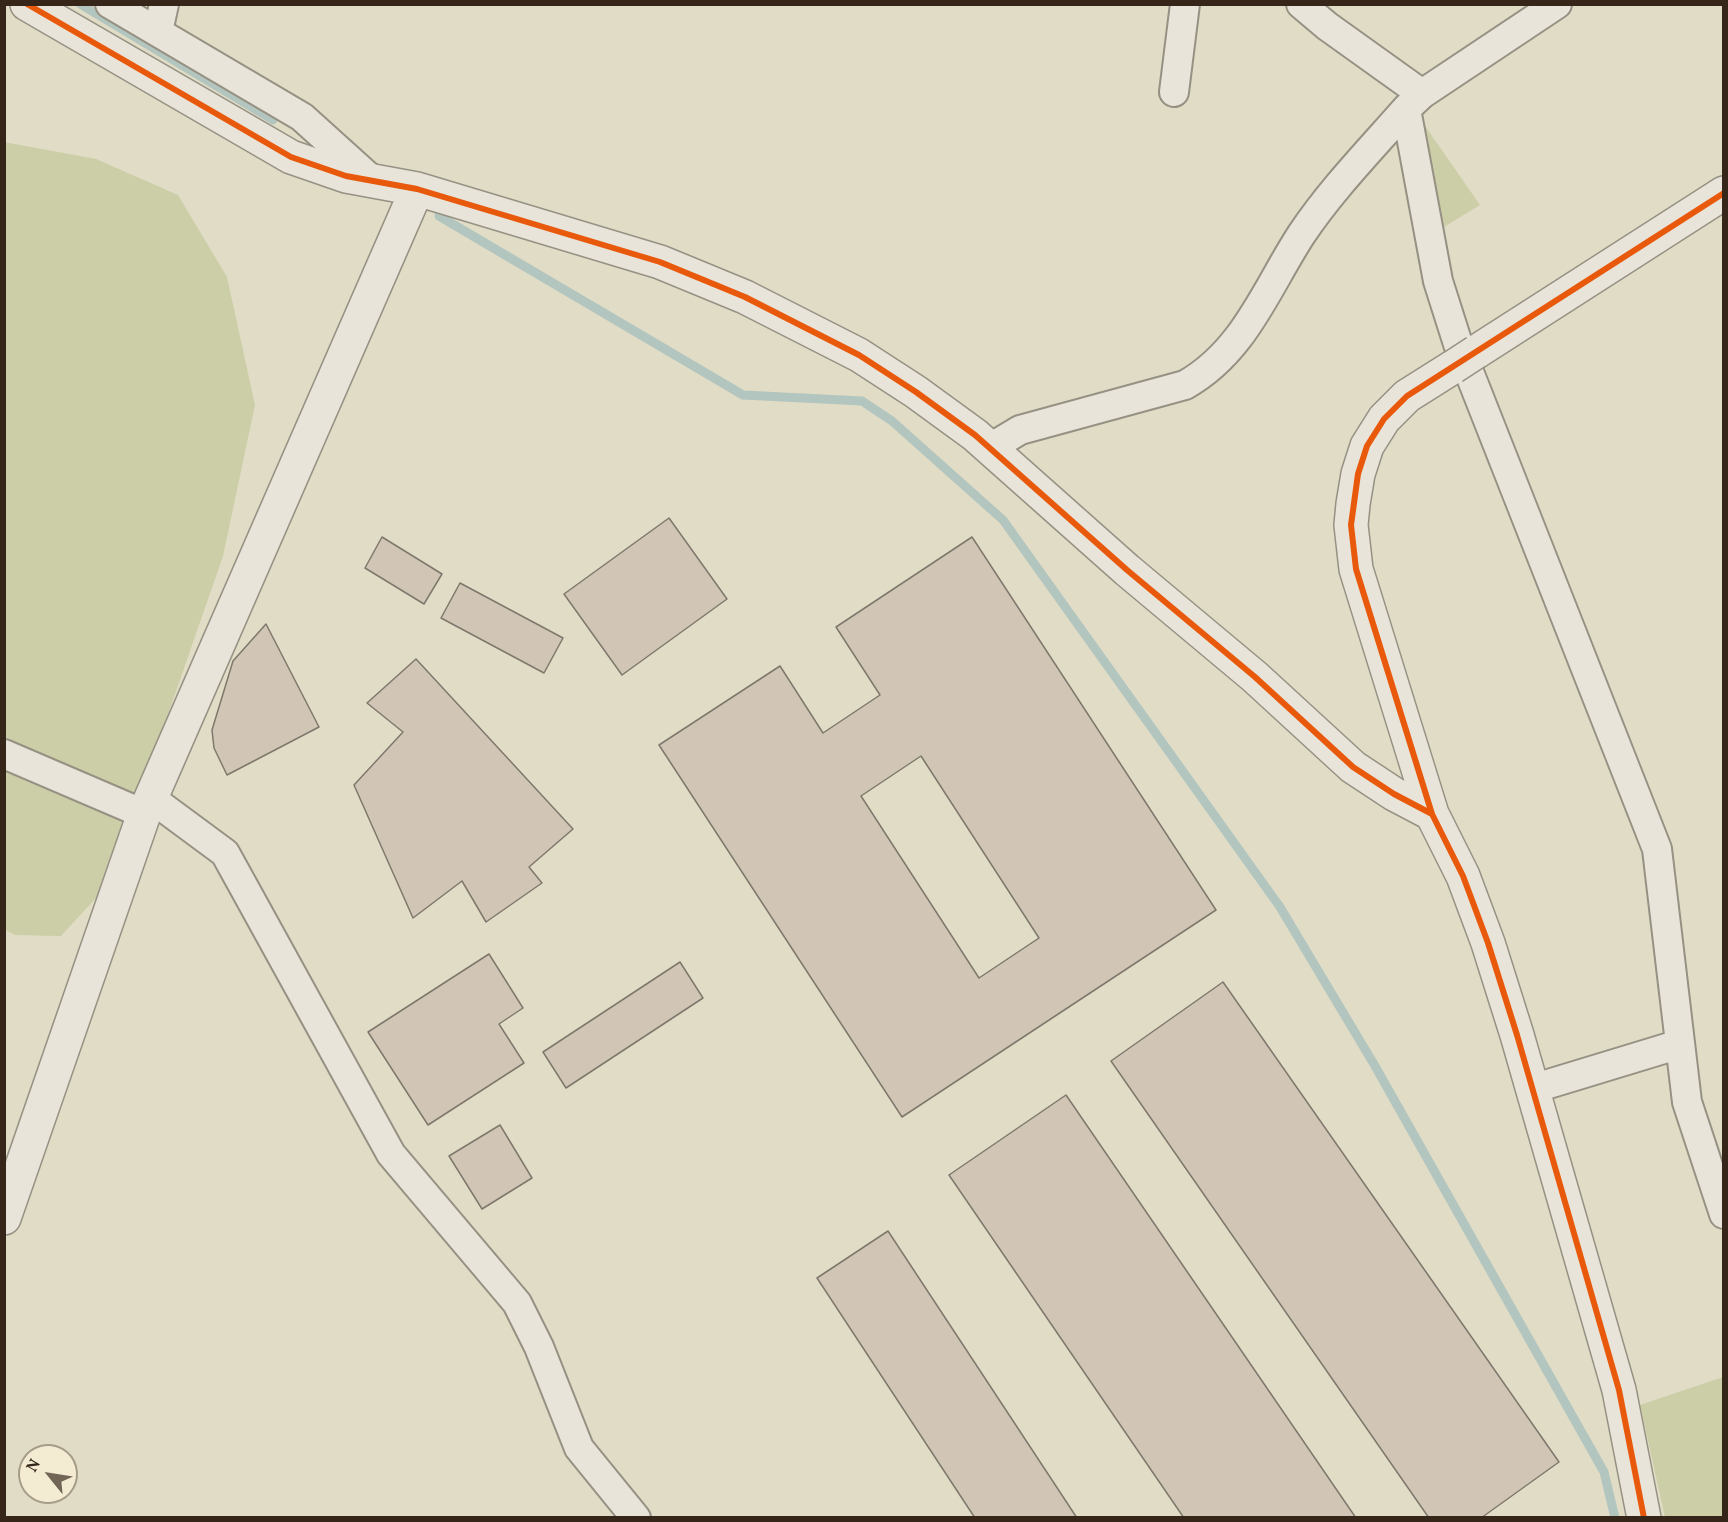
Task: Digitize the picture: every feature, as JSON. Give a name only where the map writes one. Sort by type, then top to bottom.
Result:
[{"type":"street","points":[[27,4],[291,157],[346,176],[417,189],[660,262],[745,297],[859,355],[916,392],[990,448],[1127,570],[1255,677],[1353,767],[1394,794],[1432,814]]},
{"type":"street","points":[[110,4],[302,117],[374,182]]},
{"type":"street","points":[[158,32],[164,4]]},
{"type":"street","points":[[1174,92],[1185,4]]},
{"type":"street","points":[[1301,4],[1414,102],[1438,281],[1458,344],[1657,849],[1687,1102],[1724,1214]]},
{"type":"street","points":[[990,448],[1020,430],[1185,384],[1208,372],[1231,350],[1301,235],[1342,183],[1414,102],[1557,4]]},
{"type":"street","points":[[4,1218],[148,806],[417,189]]},
{"type":"street","points":[[1644,1518],[1619,1390],[1532,1089],[1488,943],[1463,876],[1432,814],[1356,569],[1351,525],[1358,474],[1367,447],[1384,419],[1407,396],[1724,193]]},
{"type":"street","points":[[4,754],[148,806],[225,853],[391,1154],[518,1303],[539,1347],[579,1448],[636,1518]]},
{"type":"street","points":[[1532,1089],[1680,1044]]},
{"type":"green space","points":[[1423,123],[1480,205],[1439,230]]},
{"type":"green space","points":[[4,142],[96,159],[178,195],[227,277],[255,405],[223,556],[133,815],[96,898],[61,936],[15,935],[5,930]]},
{"type":"green space","points":[[1723,1377],[1723,1517],[1665,1517],[1640,1405]]},
{"type":"building","points":[[669,518],[727,599],[622,675],[564,594]]},
{"type":"building","points":[[382,537],[442,574],[424,604],[365,568]]},
{"type":"building","points":[[972,537],[1216,910],[902,1117],[659,745],[780,666],[823,733],[880,695],[836,627]],"holes":[[[921,756],[1039,938],[979,978],[861,796]]]},
{"type":"building","points":[[460,583],[563,638],[544,673],[441,618]]},
{"type":"building","points":[[266,624],[319,727],[227,775],[214,748],[212,730],[233,661]]},
{"type":"building","points":[[416,659],[573,829],[529,867],[542,883],[486,922],[462,881],[413,918],[354,785],[403,732],[367,703]]},
{"type":"building","points":[[489,954],[523,1008],[499,1024],[524,1063],[428,1125],[368,1032]]},
{"type":"building","points":[[680,962],[703,998],[566,1088],[543,1052]]},
{"type":"building","points":[[1223,982],[1559,1462],[1481,1518],[1429,1518],[1111,1061]]},
{"type":"building","points":[[1066,1095],[1356,1518],[1184,1518],[949,1175]]},
{"type":"building","points":[[500,1125],[532,1178],[482,1209],[449,1156]]},
{"type":"building","points":[[888,1231],[1077,1518],[975,1518],[817,1278]]},
{"type":"waterway","points":[[80,4],[273,120]]},
{"type":"waterway","points":[[439,216],[743,395],[862,401],[892,421],[1003,520],[1280,907],[1375,1066],[1604,1472],[1615,1518]]},
{"type":"cycle path","points":[[27,4],[291,157],[346,176],[417,189],[660,262],[745,297],[859,355],[916,392],[975,435],[1127,570],[1255,677],[1353,767],[1394,794],[1432,814]]},
{"type":"cycle path","points":[[1644,1518],[1619,1390],[1517,1035],[1488,943],[1463,876],[1432,814],[1356,569],[1351,525],[1358,474],[1367,446],[1384,419],[1407,396],[1724,193]]}]
